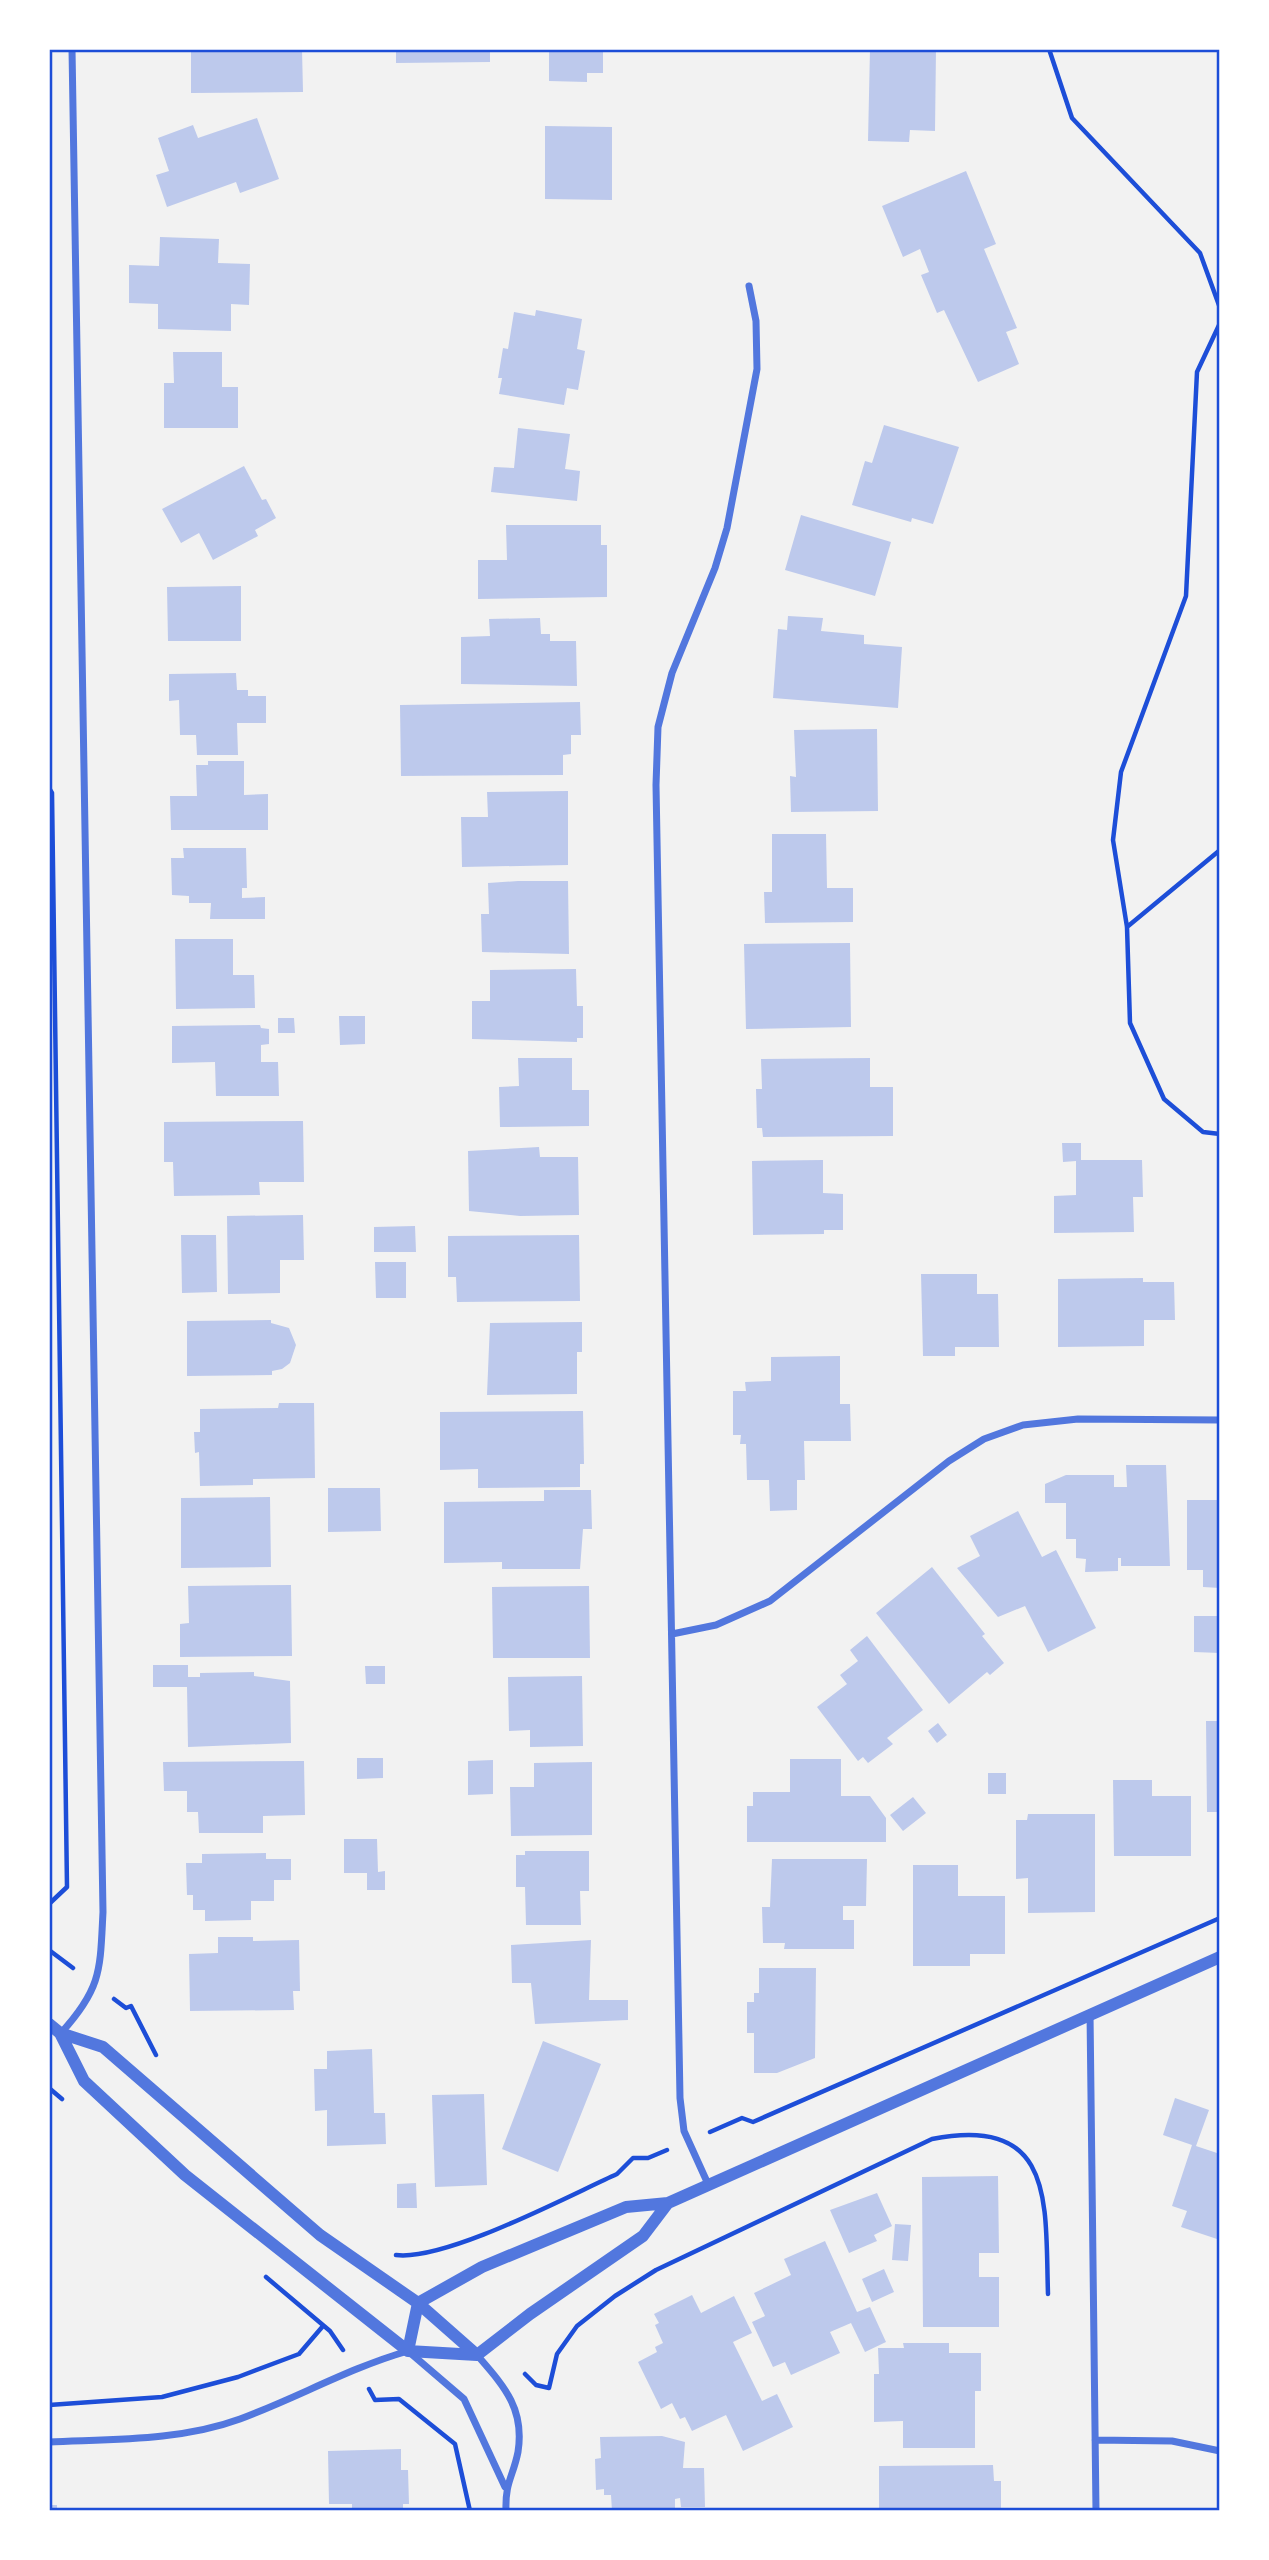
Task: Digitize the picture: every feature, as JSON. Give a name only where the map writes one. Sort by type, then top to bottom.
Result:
[{"type":"street","points":[[60,2034],[83,2008],[96,1985],[103,1912],[72,49]]},
{"type":"street","points":[[708,2184],[684,2131],[680,2098],[656,785],[658,727],[672,673],[715,568],[727,528],[757,369],[756,321],[749,286]]},
{"type":"street","points":[[672,1634],[716,1625],[770,1601],[949,1461],[984,1439],[1023,1425],[1078,1419],[1220,1420]]},
{"type":"street","points":[[408,2351],[418,2302],[482,2267],[626,2207],[668,2203],[1090,2012],[1220,1957]]},
{"type":"street","points":[[1090,2012],[1096,2511]]},
{"type":"street","points":[[49,2024],[60,2034],[84,2081],[185,2175],[408,2351],[464,2399],[505,2487]]},
{"type":"street","points":[[60,2034],[103,2047],[320,2235],[418,2302],[477,2355],[509,2394],[517,2417],[517,2452],[505,2487],[506,2511]]},
{"type":"street","points":[[49,2442],[164,2436],[238,2420],[368,2363],[408,2351],[477,2355],[530,2314],[643,2236],[668,2203]]},
{"type":"street","points":[[1095,2440],[1172,2441],[1220,2451]]},
{"type":"path","points":[[1049,49],[1072,118],[1200,253],[1220,308]]},
{"type":"path","points":[[1220,323],[1197,372],[1186,596],[1121,772],[1113,840],[1127,927],[1130,1023],[1164,1099],[1203,1132],[1220,1134]]},
{"type":"path","points":[[49,788],[52,793],[67,1887],[49,1905]]},
{"type":"path","points":[[1127,927],[1220,850]]},
{"type":"path","points":[[734,2123],[743,2118],[753,2122],[1220,1918]]},
{"type":"path","points":[[126,2008],[131,2006],[155,2053],[164,2062]]},
{"type":"path","points":[[536,2385],[549,2388],[556,2354],[577,2326],[656,2270],[932,2139],[967,2132],[1003,2139],[1033,2164],[1045,2199],[1048,2294]]},
{"type":"path","points":[[391,2254],[415,2259],[469,2240],[617,2174],[633,2158],[648,2158]]},
{"type":"path","points":[[49,2405],[162,2397],[238,2377],[299,2354],[323,2326]]},
{"type":"path","points":[[370,2391],[375,2400],[399,2399],[455,2444],[470,2511]]},
{"type":"building","points":[[191,49],[302,49],[303,92],[191,93]]},
{"type":"building","points":[[396,49],[490,49],[490,62],[396,63]]},
{"type":"building","points":[[549,49],[603,49],[603,73],[587,73],[587,82],[549,81]]},
{"type":"building","points":[[870,49],[936,49],[935,131],[910,130],[909,142],[868,141]]},
{"type":"building","points":[[257,118],[279,179],[240,193],[236,182],[167,207],[156,175],[169,171],[158,138],[193,125],[198,138]]},
{"type":"building","points":[[545,126],[612,127],[612,200],[545,199]]},
{"type":"building","points":[[966,171],[996,244],[984,249],[1017,328],[1006,332],[1019,364],[978,382],[944,310],[937,313],[921,275],[929,272],[920,249],[903,257],[882,206]]},
{"type":"building","points":[[160,237],[219,239],[218,263],[250,264],[249,305],[231,304],[231,331],[158,329],[158,304],[129,303],[129,265],[159,266]]},
{"type":"building","points":[[536,310],[582,319],[577,349],[585,351],[578,390],[567,388],[564,405],[499,394],[502,378],[498,378],[503,348],[508,349],[514,312],[535,316]]},
{"type":"building","points":[[173,352],[222,352],[222,387],[238,387],[238,428],[164,428],[164,383],[174,383]]},
{"type":"building","points":[[884,425],[959,447],[933,524],[912,518],[911,522],[852,505],[865,461],[872,463]]},
{"type":"building","points":[[518,428],[570,434],[565,469],[580,471],[577,501],[491,492],[494,467],[514,468]]},
{"type":"building","points":[[244,466],[262,500],[266,499],[276,518],[255,530],[258,536],[213,560],[199,533],[181,543],[162,509]]},
{"type":"building","points":[[801,515],[891,542],[875,596],[785,570]]},
{"type":"building","points":[[506,525],[601,525],[601,545],[607,545],[607,597],[478,599],[478,560],[507,560]]},
{"type":"building","points":[[241,586],[241,641],[168,641],[167,587]]},
{"type":"building","points":[[788,616],[823,618],[821,631],[864,635],[864,644],[902,647],[898,708],[773,698],[778,629],[787,630]]},
{"type":"building","points":[[540,618],[541,634],[550,634],[550,641],[576,641],[577,686],[461,684],[461,637],[490,636],[489,619]]},
{"type":"building","points":[[236,673],[237,690],[248,690],[248,696],[266,696],[266,723],[237,723],[238,755],[197,755],[196,735],[180,735],[179,700],[169,701],[169,674]]},
{"type":"building","points":[[580,702],[581,735],[571,735],[571,754],[563,755],[563,775],[401,776],[400,705]]},
{"type":"building","points":[[877,729],[878,811],[791,812],[790,776],[796,777],[794,730]]},
{"type":"building","points":[[208,761],[244,761],[244,795],[268,794],[268,830],[171,830],[170,796],[197,796],[196,765],[208,765]]},
{"type":"building","points":[[568,791],[568,865],[462,867],[461,817],[488,817],[487,792]]},
{"type":"building","points":[[772,834],[826,834],[827,888],[853,888],[853,922],[765,923],[764,892],[772,892]]},
{"type":"building","points":[[183,848],[246,848],[247,888],[242,888],[242,898],[265,897],[265,919],[210,919],[211,903],[189,903],[189,896],[172,895],[171,858],[184,858]]},
{"type":"building","points":[[568,881],[569,954],[482,952],[481,914],[489,914],[488,883]]},
{"type":"building","points":[[175,939],[233,939],[233,975],[254,975],[255,1008],[176,1009]]},
{"type":"building","points":[[850,943],[851,1027],[746,1029],[744,944]]},
{"type":"building","points":[[576,969],[577,1006],[583,1006],[583,1038],[577,1038],[577,1042],[472,1039],[472,1001],[490,1001],[490,970]]},
{"type":"building","points":[[339,1016],[365,1016],[365,1044],[340,1045]]},
{"type":"building","points":[[278,1018],[294,1018],[295,1033],[278,1033]]},
{"type":"building","points":[[260,1025],[261,1028],[269,1029],[269,1044],[261,1045],[261,1062],[278,1062],[279,1096],[216,1096],[215,1062],[172,1063],[172,1026]]},
{"type":"building","points":[[518,1058],[572,1058],[572,1090],[589,1090],[589,1126],[500,1127],[499,1087],[519,1086]]},
{"type":"building","points":[[870,1058],[870,1087],[893,1087],[893,1136],[763,1137],[762,1128],[757,1128],[756,1089],[762,1089],[761,1059]]},
{"type":"building","points":[[303,1121],[304,1182],[259,1182],[260,1195],[174,1196],[173,1162],[164,1162],[164,1122]]},
{"type":"building","points":[[1062,1143],[1081,1143],[1081,1160],[1142,1160],[1143,1197],[1133,1197],[1134,1232],[1054,1233],[1054,1196],[1076,1195],[1076,1161],[1063,1162]]},
{"type":"building","points":[[539,1147],[540,1157],[578,1157],[579,1215],[520,1216],[469,1211],[468,1151]]},
{"type":"building","points":[[823,1160],[823,1193],[843,1194],[843,1230],[824,1230],[824,1234],[753,1235],[752,1161]]},
{"type":"building","points":[[303,1215],[304,1260],[280,1260],[280,1293],[228,1294],[227,1216]]},
{"type":"building","points":[[415,1226],[416,1252],[374,1252],[374,1227]]},
{"type":"building","points":[[181,1235],[216,1235],[217,1292],[182,1293]]},
{"type":"building","points":[[579,1235],[580,1301],[457,1302],[456,1277],[448,1277],[448,1236]]},
{"type":"building","points":[[375,1262],[406,1262],[406,1298],[376,1298]]},
{"type":"building","points":[[921,1274],[977,1274],[977,1294],[998,1294],[999,1347],[955,1347],[955,1356],[923,1356]]},
{"type":"building","points":[[1143,1278],[1143,1282],[1174,1282],[1175,1320],[1144,1320],[1144,1346],[1058,1347],[1058,1279]]},
{"type":"building","points":[[271,1320],[271,1323],[289,1328],[296,1345],[290,1363],[282,1369],[272,1371],[272,1375],[187,1376],[187,1321]]},
{"type":"building","points":[[582,1322],[582,1352],[577,1352],[577,1394],[487,1395],[490,1323]]},
{"type":"building","points":[[840,1356],[840,1404],[850,1404],[851,1441],[804,1441],[805,1480],[797,1480],[797,1510],[770,1511],[769,1480],[747,1480],[746,1444],[740,1444],[741,1435],[733,1435],[733,1391],[746,1391],[745,1382],[771,1381],[771,1357]]},
{"type":"building","points":[[279,1403],[314,1403],[315,1478],[253,1479],[253,1485],[200,1486],[199,1452],[195,1453],[194,1432],[200,1432],[200,1409],[278,1408]]},
{"type":"building","points":[[583,1411],[584,1464],[580,1464],[580,1487],[478,1488],[478,1469],[440,1470],[440,1412]]},
{"type":"building","points":[[1126,1465],[1166,1465],[1170,1566],[1121,1566],[1121,1558],[1118,1558],[1118,1571],[1085,1572],[1086,1559],[1076,1558],[1076,1539],[1066,1539],[1066,1503],[1045,1503],[1045,1484],[1066,1475],[1114,1475],[1114,1487],[1127,1487]]},
{"type":"building","points":[[328,1488],[380,1488],[381,1531],[328,1532]]},
{"type":"building","points":[[544,1490],[591,1490],[592,1529],[583,1529],[580,1569],[502,1569],[502,1562],[444,1563],[444,1502],[544,1501]]},
{"type":"building","points":[[270,1497],[271,1567],[181,1568],[181,1498]]},
{"type":"building","points":[[1187,1500],[1220,1500],[1220,1588],[1203,1587],[1203,1570],[1187,1570]]},
{"type":"building","points":[[1018,1511],[1042,1557],[1056,1550],[1096,1628],[1048,1652],[1025,1606],[998,1617],[957,1568],[980,1556],[970,1536]]},
{"type":"building","points":[[932,1567],[985,1634],[982,1636],[1004,1663],[990,1675],[987,1672],[949,1704],[876,1613]]},
{"type":"building","points":[[291,1585],[292,1656],[180,1657],[180,1624],[189,1623],[188,1586]]},
{"type":"building","points":[[589,1586],[590,1658],[493,1658],[492,1587]]},
{"type":"building","points":[[1194,1616],[1220,1616],[1220,1653],[1194,1652]]},
{"type":"building","points":[[867,1636],[923,1710],[887,1738],[893,1744],[868,1763],[863,1757],[858,1761],[817,1707],[847,1684],[840,1675],[858,1661],[850,1650]]},
{"type":"building","points":[[153,1665],[188,1665],[188,1677],[200,1677],[200,1673],[254,1672],[254,1676],[290,1681],[291,1743],[188,1747],[187,1687],[153,1687]]},
{"type":"building","points":[[365,1666],[385,1666],[385,1684],[366,1684]]},
{"type":"building","points":[[582,1676],[583,1746],[530,1747],[530,1730],[509,1731],[508,1677]]},
{"type":"building","points":[[1206,1721],[1220,1721],[1220,1812],[1207,1812]]},
{"type":"building","points":[[938,1723],[947,1735],[937,1743],[928,1731]]},
{"type":"building","points":[[357,1758],[383,1758],[383,1778],[357,1779]]},
{"type":"building","points":[[790,1759],[841,1759],[841,1796],[870,1796],[886,1818],[886,1842],[747,1842],[747,1806],[753,1806],[753,1792],[790,1792]]},
{"type":"building","points":[[493,1760],[493,1794],[468,1795],[468,1761]]},
{"type":"building","points":[[304,1761],[305,1815],[263,1816],[263,1833],[199,1833],[198,1812],[187,1812],[187,1791],[164,1791],[163,1762]]},
{"type":"building","points":[[592,1762],[592,1835],[511,1836],[510,1787],[534,1787],[534,1763]]},
{"type":"building","points":[[988,1773],[1006,1773],[1006,1794],[988,1794]]},
{"type":"building","points":[[1113,1780],[1152,1780],[1152,1796],[1191,1796],[1191,1856],[1114,1856]]},
{"type":"building","points":[[913,1797],[926,1813],[903,1831],[890,1815]]},
{"type":"building","points":[[1028,1814],[1095,1814],[1095,1912],[1028,1913],[1028,1878],[1016,1879],[1016,1820],[1027,1820]]},
{"type":"building","points":[[344,1839],[377,1839],[378,1872],[385,1871],[385,1890],[367,1890],[367,1873],[344,1873]]},
{"type":"building","points":[[525,1851],[589,1851],[589,1891],[580,1891],[581,1925],[526,1925],[525,1887],[516,1887],[516,1855],[525,1855]]},
{"type":"building","points":[[266,1853],[266,1859],[291,1859],[291,1880],[274,1880],[274,1901],[251,1901],[251,1920],[205,1921],[205,1910],[193,1910],[193,1895],[187,1895],[186,1863],[202,1863],[202,1854]]},
{"type":"building","points":[[772,1859],[867,1859],[866,1906],[843,1906],[843,1920],[854,1920],[854,1949],[784,1949],[785,1943],[763,1943],[762,1907],[770,1907]]},
{"type":"building","points":[[913,1865],[958,1865],[958,1896],[1005,1896],[1005,1954],[970,1954],[970,1966],[913,1966]]},
{"type":"building","points":[[218,1937],[253,1937],[253,1941],[299,1940],[300,1991],[293,1991],[294,2010],[190,2011],[189,1954],[218,1953]]},
{"type":"building","points":[[591,1940],[589,2000],[628,2000],[628,2020],[535,2024],[531,1983],[512,1983],[511,1945]]},
{"type":"building","points":[[759,1968],[816,1968],[815,2058],[777,2073],[754,2073],[754,2033],[747,2033],[747,2002],[754,2002],[754,1993],[759,1993]]},
{"type":"building","points":[[543,2041],[601,2064],[558,2172],[502,2149]]},
{"type":"building","points":[[372,2049],[374,2113],[385,2113],[386,2144],[327,2146],[327,2110],[315,2111],[314,2069],[327,2069],[327,2051]]},
{"type":"building","points":[[484,2094],[487,2185],[435,2187],[432,2095]]},
{"type":"building","points":[[1175,2098],[1209,2110],[1196,2146],[1220,2154],[1220,2240],[1181,2227],[1187,2211],[1172,2206],[1192,2145],[1163,2135]]},
{"type":"building","points":[[998,2176],[999,2253],[979,2253],[979,2277],[999,2277],[999,2327],[923,2327],[922,2177]]},
{"type":"building","points":[[416,2183],[417,2208],[397,2208],[397,2184]]},
{"type":"building","points":[[877,2193],[892,2226],[874,2235],[877,2241],[849,2253],[830,2210]]},
{"type":"building","points":[[895,2224],[911,2225],[908,2261],[892,2260]]},
{"type":"building","points":[[825,2241],[857,2312],[870,2307],[886,2342],[865,2352],[851,2323],[830,2332],[840,2353],[791,2375],[785,2362],[773,2367],[752,2322],[765,2316],[754,2293],[791,2275],[784,2259]]},
{"type":"building","points":[[884,2269],[894,2292],[872,2302],[862,2279]]},
{"type":"building","points":[[692,2295],[701,2313],[734,2296],[752,2333],[733,2342],[762,2401],[777,2394],[793,2427],[743,2451],[726,2415],[692,2431],[685,2417],[680,2419],[672,2403],[661,2409],[638,2362],[657,2352],[655,2347],[663,2343],[655,2325],[659,2323],[654,2314]]},
{"type":"building","points":[[903,2343],[949,2343],[949,2353],[981,2353],[981,2391],[975,2391],[975,2448],[903,2448],[903,2421],[874,2422],[874,2374],[879,2374],[878,2348],[904,2348]]},
{"type":"building","points":[[662,2436],[685,2442],[683,2468],[704,2468],[705,2507],[681,2507],[680,2498],[675,2499],[675,2511],[612,2511],[611,2495],[604,2495],[604,2489],[596,2490],[595,2459],[601,2458],[600,2437]]},
{"type":"building","points":[[401,2449],[401,2470],[408,2470],[409,2504],[403,2504],[403,2511],[352,2511],[352,2504],[329,2504],[328,2451]]},
{"type":"building","points":[[993,2465],[994,2481],[1001,2481],[1001,2511],[879,2511],[879,2466]]},
{"type":"building","points":[[49,2505],[57,2505],[57,2509],[91,2508],[91,2511],[49,2511]]}]
